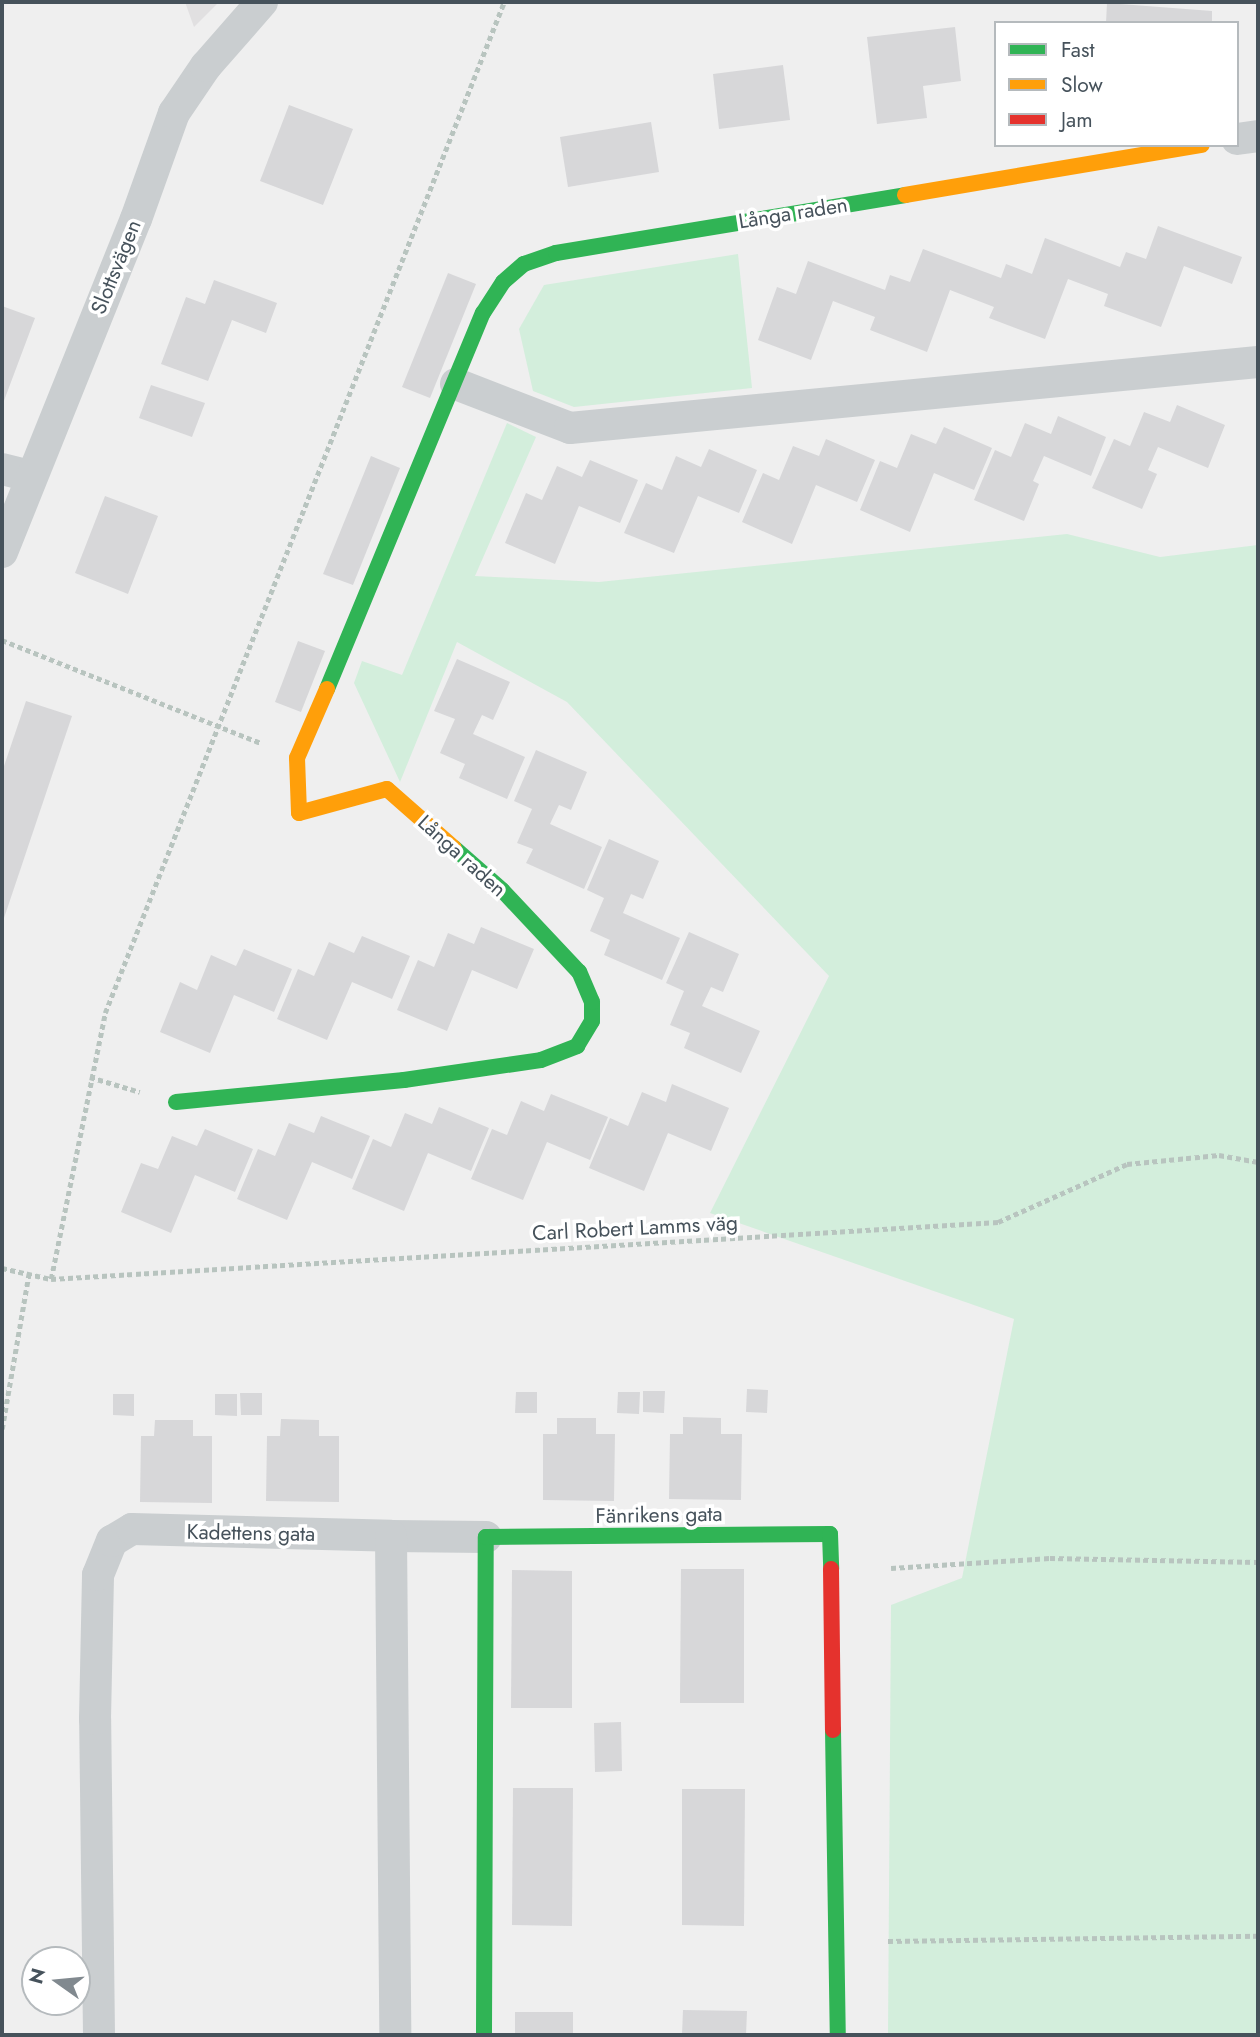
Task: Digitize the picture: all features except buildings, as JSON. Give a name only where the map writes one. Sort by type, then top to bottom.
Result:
[{"type":"street","name":"Slottsvägen","points":[[2,552],[16,473],[136,219],[173,113],[206,66],[262,2]]},
{"type":"street","points":[[1239,139],[1258,136]]},
{"type":"street","name":"Långa raden","points":[[176,1102],[404,1080],[541,1059],[577,1046],[592,1021],[592,1002],[579,972],[502,890],[387,789],[299,813],[297,758],[456,384],[483,313],[503,282],[524,264],[556,253],[1190,147]]},
{"type":"street","points":[[456,384],[570,428],[1258,362]]},
{"type":"street","name":"Kadettens gata","points":[[99,2035],[98,1575],[112,1541],[132,1529],[486,1537]]},
{"type":"street","name":"Fänrikens gata","points":[[486,1537],[830,1534],[838,2035]]},
{"type":"street","points":[[391,1536],[395,2035]]},
{"type":"street","points":[[484,2035],[486,1537]]},
{"type":"path","points":[[51,1279],[105,1013],[504,2]]},
{"type":"path","points":[[2,640],[219,724],[297,758]]},
{"type":"path","points":[[90,1077],[176,1102]]},
{"type":"path","name":"Carl Robert Lamms väg","points":[[2,1268],[51,1279],[998,1222],[1127,1164],[1219,1155],[1258,1162]]},
{"type":"path","points":[[2,1429],[29,1273]]},
{"type":"path","points":[[891,1568],[1050,1558],[1258,1562]]},
{"type":"path","points":[[888,1941],[1258,1936]]},
{"type":"shaded area","points":[[185,2],[219,2],[194,27]]},
{"type":"green space","points":[[738,254],[752,388],[574,407],[533,391],[519,329],[544,285]]},
{"type":"green space","points":[[507,423],[536,437],[475,576],[599,582],[1067,534],[1160,557],[1258,545],[1258,2035],[888,2035],[891,1605],[962,1578],[1014,1319],[710,1213],[829,976],[567,702],[457,642],[400,782],[354,683],[362,661],[402,675]]},
{"type":"traffic: fast","points":[[327,689],[483,313],[503,282],[524,264],[556,253],[905,195]]},
{"type":"traffic: fast","points":[[176,1102],[404,1080],[541,1060],[577,1046],[592,1021],[592,1002],[579,972],[502,890],[454,848]]},
{"type":"traffic: fast","points":[[484,2035],[486,1537],[830,1534],[831,1569]]},
{"type":"traffic: fast","points":[[833,1730],[838,2035]]},
{"type":"traffic: slow","points":[[905,195],[1190,147]]},
{"type":"traffic: slow","points":[[327,689],[297,758],[299,813],[387,789],[454,848]]},
{"type":"traffic: jam","points":[[831,1569],[833,1730]]}]
